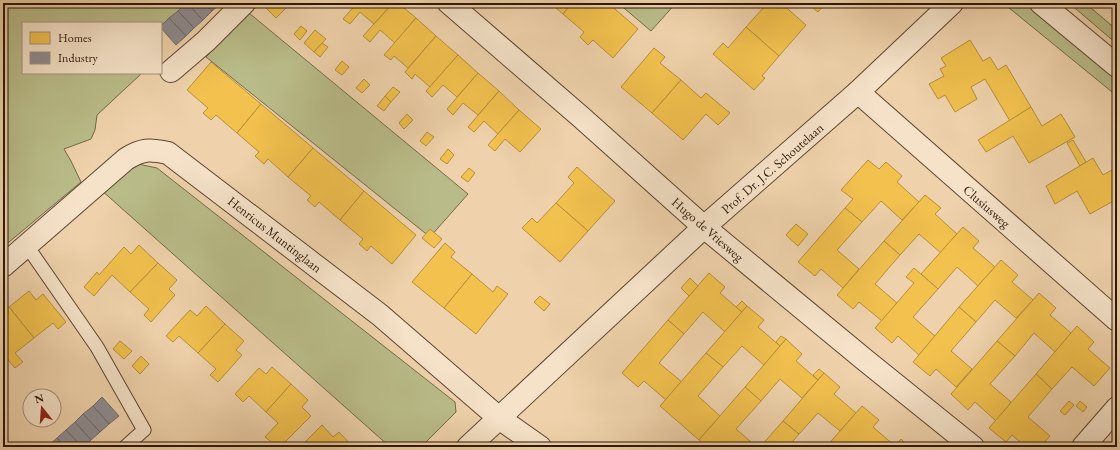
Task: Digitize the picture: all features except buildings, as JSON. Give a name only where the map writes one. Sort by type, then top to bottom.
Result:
[{"type":"street","points":[[171,71],[206,41],[244,3]]},
{"type":"street","name":"Hugo de Vriesweg","points":[[450,3],[704,227],[865,360],[974,447]]},
{"type":"street","name":"Prof. Dr. J.C. Schoutelaan","points":[[468,447],[704,227],[858,92],[952,3]]},
{"type":"street","points":[[1041,3],[1117,66]]},
{"type":"street","name":"Clusiusweg","points":[[858,92],[1117,320]]},
{"type":"street","name":"Henricus Muntinglaan","points":[[3,266],[126,159],[138,151],[154,150],[168,152],[385,320],[499,418],[540,447]]},
{"type":"street","points":[[1083,447],[1117,408]]},
{"type":"lane","points":[[27,246],[97,347],[144,430],[125,447]]},
{"type":"green space","points":[[3,3],[187,3],[162,27],[162,22],[22,22],[22,74],[141,74],[97,115],[95,130],[91,139],[64,149],[81,182],[3,247]]},
{"type":"green space","points":[[618,3],[676,3],[651,31]]},
{"type":"green space","points":[[1003,3],[1031,3],[1117,75],[1117,96]]},
{"type":"green space","points":[[1069,3],[1085,3],[1117,30],[1117,44]]},
{"type":"green space","points":[[249,13],[468,194],[430,237],[206,57]]},
{"type":"green space","points":[[138,164],[157,168],[455,402],[456,412],[421,447],[390,447],[100,189]]}]
